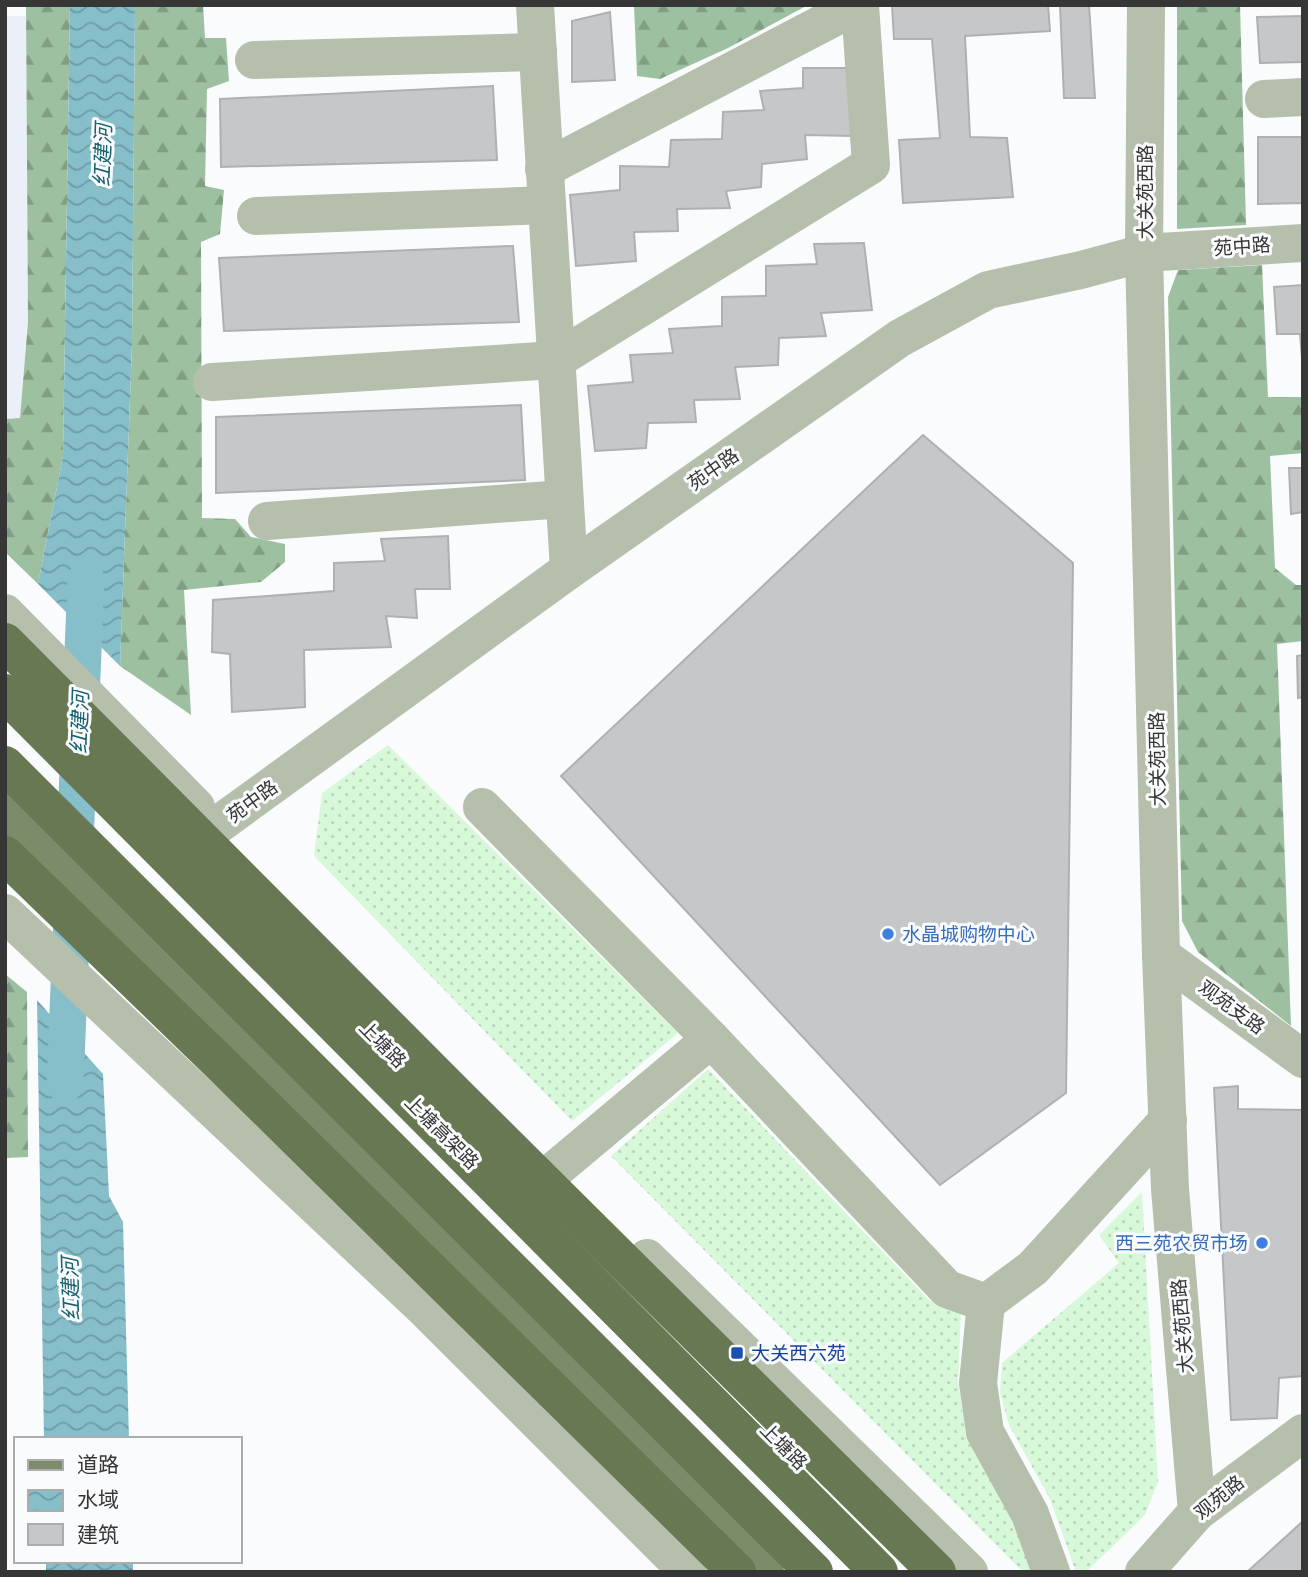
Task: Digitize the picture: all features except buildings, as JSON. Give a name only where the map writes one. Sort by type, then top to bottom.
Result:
[{"type":"highway","points":[[5,642],[450,1090],[937,1572]]},
{"type":"highway","name":"上塘高架路","points":[[5,693],[879,1572]]},
{"type":"highway","points":[[5,765],[814,1572]]},
{"type":"highway","points":[[5,855],[737,1572]]},
{"type":"main road","name":"上塘路","points":[[5,666],[99,761],[201,838],[910,1572]]},
{"type":"main road","points":[[5,809],[640,1437],[765,1572]]},
{"type":"street","points":[[535,5],[569,570]]},
{"type":"street","points":[[212,382],[556,360],[871,165],[859,5],[546,187],[256,216]]},
{"type":"street","name":"大关苑西路","points":[[1146,5],[1144,253],[1161,955],[1170,1189],[1197,1512]]},
{"type":"street","points":[[254,60],[538,52]]},
{"type":"street","points":[[1264,99],[1303,97]]},
{"type":"street","name":"苑中路","points":[[201,838],[569,570],[911,332],[988,290],[1144,253],[1303,243]]},
{"type":"street","points":[[267,522],[564,499]]},
{"type":"street","points":[[5,612],[101,710],[201,838],[555,1169],[969,1572]]},
{"type":"street","points":[[482,807],[711,1039],[947,1289],[986,1303]]},
{"type":"street","points":[[5,913],[426,1310],[688,1572]]},
{"type":"street","name":"观苑支路","points":[[1161,955],[1303,1059]]},
{"type":"street","points":[[555,1169],[711,1039]]},
{"type":"street","points":[[1051,1572],[1030,1514],[985,1432],[978,1383],[986,1303],[1033,1268],[1168,1120]]},
{"type":"street","name":"观苑路","points":[[1144,1572],[1197,1512],[1303,1433]]},
{"type":"shaded area","points":[[5,16],[26,16],[28,322],[20,418],[5,419]]},
{"type":"green space","points":[[26,5],[70,5],[63,456],[38,584],[5,552],[5,419],[20,418],[28,322]]},
{"type":"green space","points":[[135,5],[203,5],[205,38],[226,38],[229,81],[207,89],[205,186],[224,190],[220,234],[201,242],[202,518],[235,519],[251,537],[285,544],[285,562],[261,582],[184,590],[191,715],[120,666],[132,344]]},
{"type":"green space","points":[[634,5],[808,5],[728,48],[660,79],[637,76]]},
{"type":"green space","points":[[1177,5],[1240,5],[1246,225],[1177,229]]},
{"type":"green space","points":[[1262,265],[1268,397],[1303,397],[1303,453],[1270,456],[1275,568],[1296,585],[1303,585],[1303,641],[1277,644],[1291,1026],[1198,952],[1182,921],[1168,297],[1178,270]]},
{"type":"green space","points":[[388,745],[678,1033],[572,1121],[314,856],[322,793]]},
{"type":"green space","points":[[5,974],[27,992],[28,1157],[5,1158]]},
{"type":"green space","points":[[708,1069],[929,1300],[961,1313],[958,1382],[966,1434],[1012,1518],[1031,1572],[1023,1572],[611,1156]]},
{"type":"green space","points":[[1142,1192],[1158,1482],[1145,1515],[1086,1572],[1076,1572],[1050,1499],[1009,1425],[1000,1393],[1002,1363],[1119,1263],[1099,1235]]},
{"type":"water","points":[[70,5],[135,5],[132,344],[120,666],[38,584],[63,456]]},
{"type":"water","points":[[37,1000],[103,1074],[109,1196],[123,1222],[129,1437],[44,1437]]},
{"type":"water","points":[[46,1563],[133,1563],[133,1572],[46,1572]]},
{"type":"waterway","name":"红建河","points":[[65,1084],[86,579]]},
{"type":"place","name":"水晶城购物中心","points":[[888,934]]},
{"type":"place","name":"西三苑农贸市场","points":[[1262,1243]]},
{"type":"place","name":"大关西六苑","points":[[737,1353]]}]
